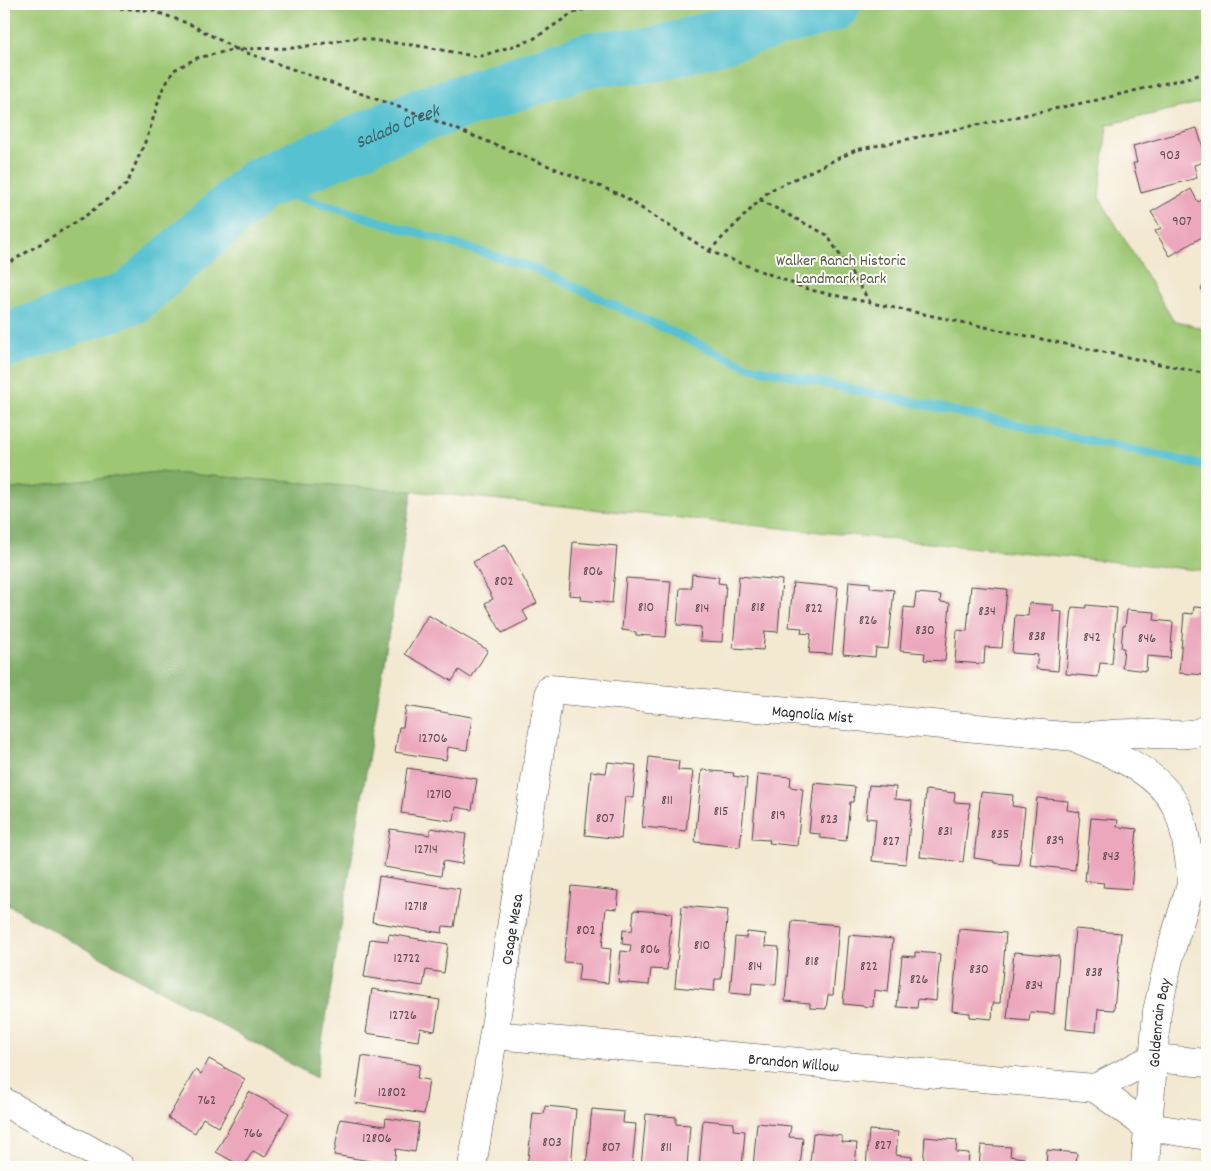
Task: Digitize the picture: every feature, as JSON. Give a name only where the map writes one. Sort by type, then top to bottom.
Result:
[{"type":"street","name":"Magnolia Mist","points":[[550,690],[1075,737],[1132,733],[1190,734],[1204,731],[1207,728]]},
{"type":"street","name":"Osage Mesa","points":[[472,1167],[550,690]]},
{"type":"street","name":"Magnolia Mist","points":[[1075,737],[1127,761],[1154,779],[1169,794],[1180,816],[1187,845],[1192,881]]},
{"type":"street","points":[[1192,881],[1207,856]]},
{"type":"street","name":"Goldenrain Bay","points":[[1145,1167],[1157,1011],[1171,950],[1192,881]]},
{"type":"street","name":"Brandon Willow","points":[[494,1035],[1094,1088]]},
{"type":"street","points":[[1207,1063],[1153,1058],[1094,1088],[1148,1127],[1207,1136]]},
{"type":"street","points":[[4,1102],[120,1167]]},
{"type":"path","points":[[72,4],[154,11],[192,25],[236,49],[421,116],[619,194],[709,251],[810,290],[1207,374]]},
{"type":"path","points":[[4,266],[84,217],[127,184],[148,135],[162,90],[174,70],[197,58],[236,49],[295,48],[356,38],[426,47],[478,57],[532,40],[571,14],[599,4]]},
{"type":"path","points":[[709,251],[769,191],[856,150],[1097,100],[1207,73]]},
{"type":"path","points":[[760,200],[827,235],[870,303]]},
{"type":"green space","name":"Walker Ranch Historic Landmark Park","points":[[4,4],[1207,4],[1207,101],[1107,125],[1099,197],[1173,320],[1207,330],[1207,571],[412,491],[157,472],[4,490]]},
{"type":"green space","points":[[157,472],[412,491],[316,1078],[4,903],[4,490]]},
{"type":"building","points":[[1197,128],[1207,161],[1194,165],[1197,178],[1141,193],[1133,163],[1137,163],[1133,146]]},
{"type":"building","points":[[1191,189],[1198,202],[1207,197],[1207,234],[1170,256],[1155,231],[1161,228],[1151,212]]},
{"type":"building","points":[[1207,279],[1207,294],[1201,289]]},
{"type":"building","points":[[573,542],[617,546],[612,603],[580,600],[581,596],[569,595]]},
{"type":"building","points":[[505,544],[537,603],[523,611],[528,620],[502,633],[485,603],[493,599],[473,562]]},
{"type":"building","points":[[692,574],[719,577],[718,583],[726,584],[722,642],[700,641],[701,627],[677,625],[680,588],[691,588]]},
{"type":"building","points":[[739,576],[782,580],[778,632],[765,631],[763,650],[733,648]]},
{"type":"building","points":[[626,578],[671,581],[666,637],[636,635],[636,632],[622,630]]},
{"type":"building","points":[[849,581],[870,583],[870,588],[894,590],[888,649],[876,648],[875,657],[843,654]]},
{"type":"building","points":[[793,583],[838,587],[832,654],[809,653],[811,634],[801,633],[802,628],[789,627]]},
{"type":"building","points":[[971,586],[1007,589],[1002,648],[985,647],[984,664],[955,662],[957,630],[967,631]]},
{"type":"building","points":[[916,593],[941,595],[940,602],[950,603],[945,661],[924,660],[925,653],[900,651],[904,607],[914,608]]},
{"type":"building","points":[[1029,603],[1053,605],[1053,611],[1062,612],[1058,671],[1036,669],[1038,655],[1012,653],[1015,615],[1028,616]]},
{"type":"building","points":[[1086,605],[1117,608],[1112,664],[1100,663],[1098,677],[1066,674],[1072,607],[1086,608]]},
{"type":"building","points":[[1194,607],[1207,608],[1206,675],[1179,673],[1184,613],[1193,614]]},
{"type":"building","points":[[1127,610],[1155,612],[1154,620],[1173,622],[1170,658],[1147,656],[1146,671],[1122,668],[1124,648],[1121,648]]},
{"type":"building","points":[[428,615],[488,650],[471,678],[459,670],[452,681],[405,654]]},
{"type":"building","points":[[406,706],[472,717],[467,750],[448,747],[446,760],[395,752],[399,727],[403,727]]},
{"type":"building","points":[[649,757],[679,761],[678,770],[693,771],[686,831],[642,827]]},
{"type":"building","points":[[608,762],[636,765],[633,798],[625,797],[621,839],[585,835],[591,771],[606,773]]},
{"type":"building","points":[[407,768],[477,779],[472,810],[456,807],[454,821],[401,813]]},
{"type":"building","points":[[702,770],[734,773],[733,776],[747,778],[740,847],[695,842]]},
{"type":"building","points":[[758,774],[791,777],[790,787],[803,789],[797,846],[769,843],[770,840],[752,839]]},
{"type":"building","points":[[814,783],[855,787],[853,802],[850,802],[846,841],[820,838],[820,834],[809,833]]},
{"type":"building","points":[[869,785],[896,787],[895,799],[912,801],[906,864],[872,861],[876,819],[866,818]]},
{"type":"building","points":[[926,790],[955,793],[954,802],[970,803],[963,862],[920,857]]},
{"type":"building","points":[[981,792],[1013,795],[1012,806],[1025,808],[1019,865],[994,863],[994,861],[974,858]]},
{"type":"building","points":[[1037,798],[1068,801],[1067,810],[1080,812],[1075,870],[1030,865]]},
{"type":"building","points":[[1091,818],[1118,820],[1117,827],[1137,829],[1131,889],[1103,887],[1104,883],[1085,881]]},
{"type":"building","points":[[431,828],[466,834],[462,864],[443,861],[441,876],[384,867],[390,829],[430,835]]},
{"type":"building","points":[[379,876],[460,889],[454,927],[443,926],[442,933],[372,922]]},
{"type":"building","points":[[571,886],[619,891],[617,909],[606,908],[602,948],[611,949],[608,983],[578,980],[580,963],[564,962]]},
{"type":"building","points":[[682,906],[728,910],[721,979],[715,979],[714,991],[675,987]]},
{"type":"building","points":[[634,910],[672,913],[667,970],[651,969],[649,985],[618,982],[621,951],[630,952],[631,945],[622,944],[623,930],[632,931]]},
{"type":"building","points":[[792,921],[839,925],[833,995],[828,995],[826,1009],[810,1008],[810,1003],[785,1001]]},
{"type":"building","points":[[959,929],[1006,933],[1000,1003],[993,1003],[992,1019],[970,1017],[970,1013],[952,1011]]},
{"type":"building","points":[[1075,929],[1121,933],[1114,1010],[1098,1009],[1096,1032],[1066,1029]]},
{"type":"building","points":[[747,932],[766,934],[765,946],[779,947],[776,985],[752,983],[751,995],[730,993],[735,937],[746,938]]},
{"type":"building","points":[[389,934],[448,944],[444,973],[426,970],[423,986],[364,977],[370,939],[388,941]]},
{"type":"building","points":[[849,935],[893,939],[888,992],[874,990],[873,1007],[843,1004]]},
{"type":"building","points":[[915,952],[940,954],[936,1001],[918,999],[917,1008],[897,1007],[902,956],[915,957]]},
{"type":"building","points":[[1014,952],[1059,956],[1054,1014],[1030,1012],[1029,1021],[1007,1019]]},
{"type":"building","points":[[372,989],[440,1000],[435,1031],[420,1028],[418,1041],[366,1033]]},
{"type":"building","points":[[362,1056],[420,1065],[417,1078],[429,1080],[424,1114],[355,1103]]},
{"type":"building","points":[[209,1059],[245,1079],[219,1127],[203,1118],[195,1133],[168,1118],[195,1070],[201,1074]]},
{"type":"building","points":[[249,1092],[289,1113],[265,1157],[253,1151],[243,1167],[216,1152]]},
{"type":"building","points":[[545,1106],[576,1109],[571,1167],[527,1167],[533,1113],[544,1114]]},
{"type":"building","points":[[592,1109],[624,1112],[623,1123],[636,1124],[632,1167],[586,1167]]},
{"type":"building","points":[[646,1114],[676,1117],[676,1124],[690,1125],[687,1167],[641,1167]]},
{"type":"building","points":[[386,1118],[419,1123],[415,1152],[396,1149],[394,1165],[334,1155],[340,1119],[385,1126]]},
{"type":"building","points":[[703,1120],[734,1123],[733,1130],[745,1131],[742,1167],[699,1167]]},
{"type":"building","points":[[757,1123],[791,1126],[789,1137],[803,1138],[800,1167],[753,1167]]},
{"type":"building","points":[[869,1130],[898,1132],[896,1155],[912,1157],[911,1167],[866,1167]]},
{"type":"building","points":[[813,1133],[842,1136],[842,1142],[857,1143],[855,1167],[817,1167],[817,1163],[810,1163]]},
{"type":"building","points":[[925,1137],[957,1140],[956,1152],[969,1153],[968,1167],[923,1167]]},
{"type":"building","points":[[981,1145],[1011,1147],[1010,1156],[1024,1158],[1023,1167],[979,1167]]},
{"type":"building","points":[[1047,1150],[1077,1153],[1076,1165],[1086,1167],[1046,1167]]},
{"type":"waterway","name":"Salado Creek","points":[[4,341],[132,297],[258,185],[421,115],[590,59],[657,54],[833,4]]},
{"type":"waterway","points":[[258,185],[531,267],[746,366],[1207,466]]}]
